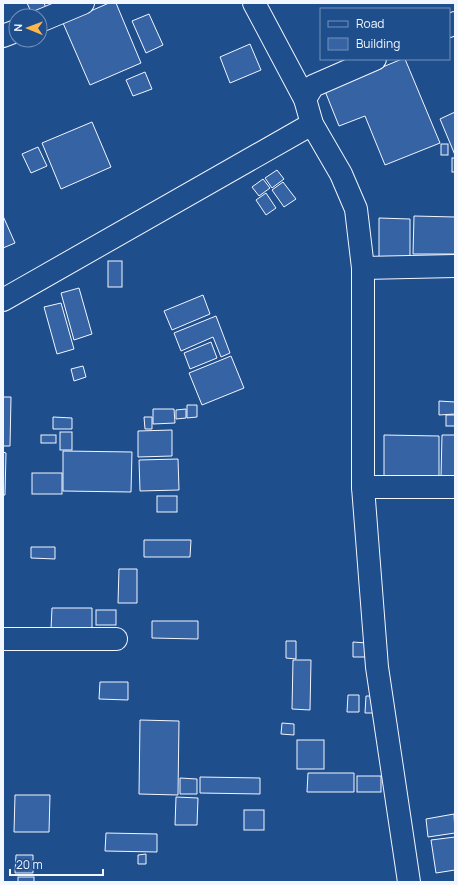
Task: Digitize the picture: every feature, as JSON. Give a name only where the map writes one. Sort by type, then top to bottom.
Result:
[{"type":"street","points":[[48,18],[83,3]]},
{"type":"street","points":[[254,3],[305,99],[312,124],[341,174],[356,208],[363,268],[363,486],[377,667],[410,882]]},
{"type":"street","points":[[305,99],[313,86],[373,60]]},
{"type":"street","points":[[3,300],[312,124]]},
{"type":"street","points":[[363,268],[455,266]]},
{"type":"street","points":[[363,486],[455,487]]},
{"type":"street","points":[[3,639],[116,639]]},
{"type":"building","points":[[27,3],[44,3],[46,8],[29,8]]},
{"type":"building","points":[[109,3],[116,3],[141,63],[90,85],[63,23]]},
{"type":"building","points":[[149,14],[163,45],[146,53],[132,21]]},
{"type":"building","points":[[250,44],[261,70],[230,83],[220,57]]},
{"type":"building","points":[[400,60],[405,60],[440,143],[385,165],[365,116],[339,126],[325,91]]},
{"type":"building","points":[[145,72],[152,89],[133,96],[126,80]]},
{"type":"building","points":[[455,112],[455,155],[440,119]]},
{"type":"building","points":[[92,122],[111,167],[61,189],[42,143]]},
{"type":"building","points":[[441,144],[448,144],[448,155],[441,155]]},
{"type":"building","points":[[38,147],[47,166],[31,173],[22,154]]},
{"type":"building","points":[[452,158],[455,158],[455,172],[452,172]]},
{"type":"building","points":[[277,170],[284,179],[272,188],[265,178]]},
{"type":"building","points":[[263,179],[270,188],[259,196],[252,187]]},
{"type":"building","points":[[283,182],[296,199],[284,207],[272,190]]},
{"type":"building","points":[[266,193],[276,208],[266,215],[256,200]]},
{"type":"building","points":[[3,216],[15,243],[3,248]]},
{"type":"building","points":[[414,216],[455,217],[455,254],[413,254]]},
{"type":"building","points":[[379,218],[410,219],[410,257],[379,257]]},
{"type":"building","points":[[108,261],[122,261],[122,287],[108,287]]},
{"type":"building","points":[[79,288],[92,334],[74,340],[61,293]]},
{"type":"building","points":[[203,295],[210,314],[172,330],[164,311]]},
{"type":"building","points":[[61,303],[74,349],[57,354],[44,307]]},
{"type":"building","points":[[216,316],[230,353],[221,357],[213,337],[181,351],[174,333]]},
{"type":"building","points":[[211,342],[217,358],[190,369],[184,353]]},
{"type":"building","points":[[231,356],[244,388],[202,405],[189,373]]},
{"type":"building","points":[[83,366],[86,377],[74,381],[71,369]]},
{"type":"building","points":[[3,397],[11,397],[10,446],[3,446]]},
{"type":"building","points":[[439,401],[455,402],[455,414],[439,415]]},
{"type":"building","points":[[187,405],[197,405],[197,417],[187,418]]},
{"type":"building","points":[[153,409],[174,409],[175,423],[153,424]]},
{"type":"building","points":[[186,409],[186,418],[176,419],[176,410]]},
{"type":"building","points":[[446,415],[455,415],[455,426],[446,426]]},
{"type":"building","points":[[53,417],[72,418],[72,429],[53,429]]},
{"type":"building","points":[[144,417],[152,417],[152,429],[145,429]]},
{"type":"building","points":[[172,430],[172,456],[138,457],[138,431]]},
{"type":"building","points":[[60,432],[72,432],[72,450],[60,450]]},
{"type":"building","points":[[41,435],[56,435],[56,443],[41,443]]},
{"type":"building","points":[[384,435],[439,436],[439,478],[384,477]]},
{"type":"building","points":[[442,435],[455,435],[455,477],[441,477]]},
{"type":"building","points":[[63,451],[132,452],[131,492],[63,491]]},
{"type":"building","points":[[3,452],[6,453],[5,495],[3,495]]},
{"type":"building","points":[[178,459],[179,490],[140,491],[139,460]]},
{"type":"building","points":[[32,473],[62,473],[62,494],[32,494]]},
{"type":"building","points":[[157,496],[177,496],[177,512],[157,512]]},
{"type":"building","points":[[144,540],[191,540],[190,557],[144,557]]},
{"type":"building","points":[[31,547],[55,547],[55,559],[31,558]]},
{"type":"building","points":[[119,569],[137,569],[137,603],[118,603]]},
{"type":"building","points":[[52,608],[92,608],[92,630],[51,629]]},
{"type":"building","points":[[96,610],[116,610],[116,625],[96,625]]},
{"type":"building","points":[[152,621],[198,621],[198,639],[152,638]]},
{"type":"building","points":[[286,641],[296,641],[296,659],[286,658]]},
{"type":"building","points":[[353,642],[367,643],[367,657],[353,657]]},
{"type":"building","points":[[293,660],[311,660],[310,710],[292,709]]},
{"type":"building","points":[[100,682],[128,682],[128,700],[99,699]]},
{"type":"building","points":[[348,695],[359,695],[359,712],[347,712]]},
{"type":"building","points":[[366,696],[374,696],[374,713],[365,713]]},
{"type":"building","points":[[140,720],[179,721],[178,795],[139,794]]},
{"type":"building","points":[[282,723],[294,724],[294,735],[281,734]]},
{"type":"building","points":[[297,740],[324,740],[324,769],[297,769]]},
{"type":"building","points":[[308,773],[354,773],[354,792],[307,792]]},
{"type":"building","points":[[357,776],[381,776],[381,792],[357,792]]},
{"type":"building","points":[[200,777],[260,778],[260,794],[200,793]]},
{"type":"building","points":[[180,778],[197,779],[197,794],[180,794]]},
{"type":"building","points":[[15,795],[50,795],[49,832],[14,832]]},
{"type":"building","points":[[176,797],[198,798],[197,825],[175,825]]},
{"type":"building","points":[[244,810],[264,810],[264,830],[244,830]]},
{"type":"building","points":[[454,814],[455,833],[428,837],[426,819]]},
{"type":"building","points":[[106,833],[157,834],[157,852],[105,851]]},
{"type":"building","points":[[455,837],[455,870],[436,873],[431,840]]},
{"type":"building","points":[[146,854],[146,864],[138,864],[138,855]]},
{"type":"building","points":[[16,855],[33,855],[33,873],[15,873]]},
{"type":"building","points":[[18,877],[34,877],[34,882],[18,882]]}]
